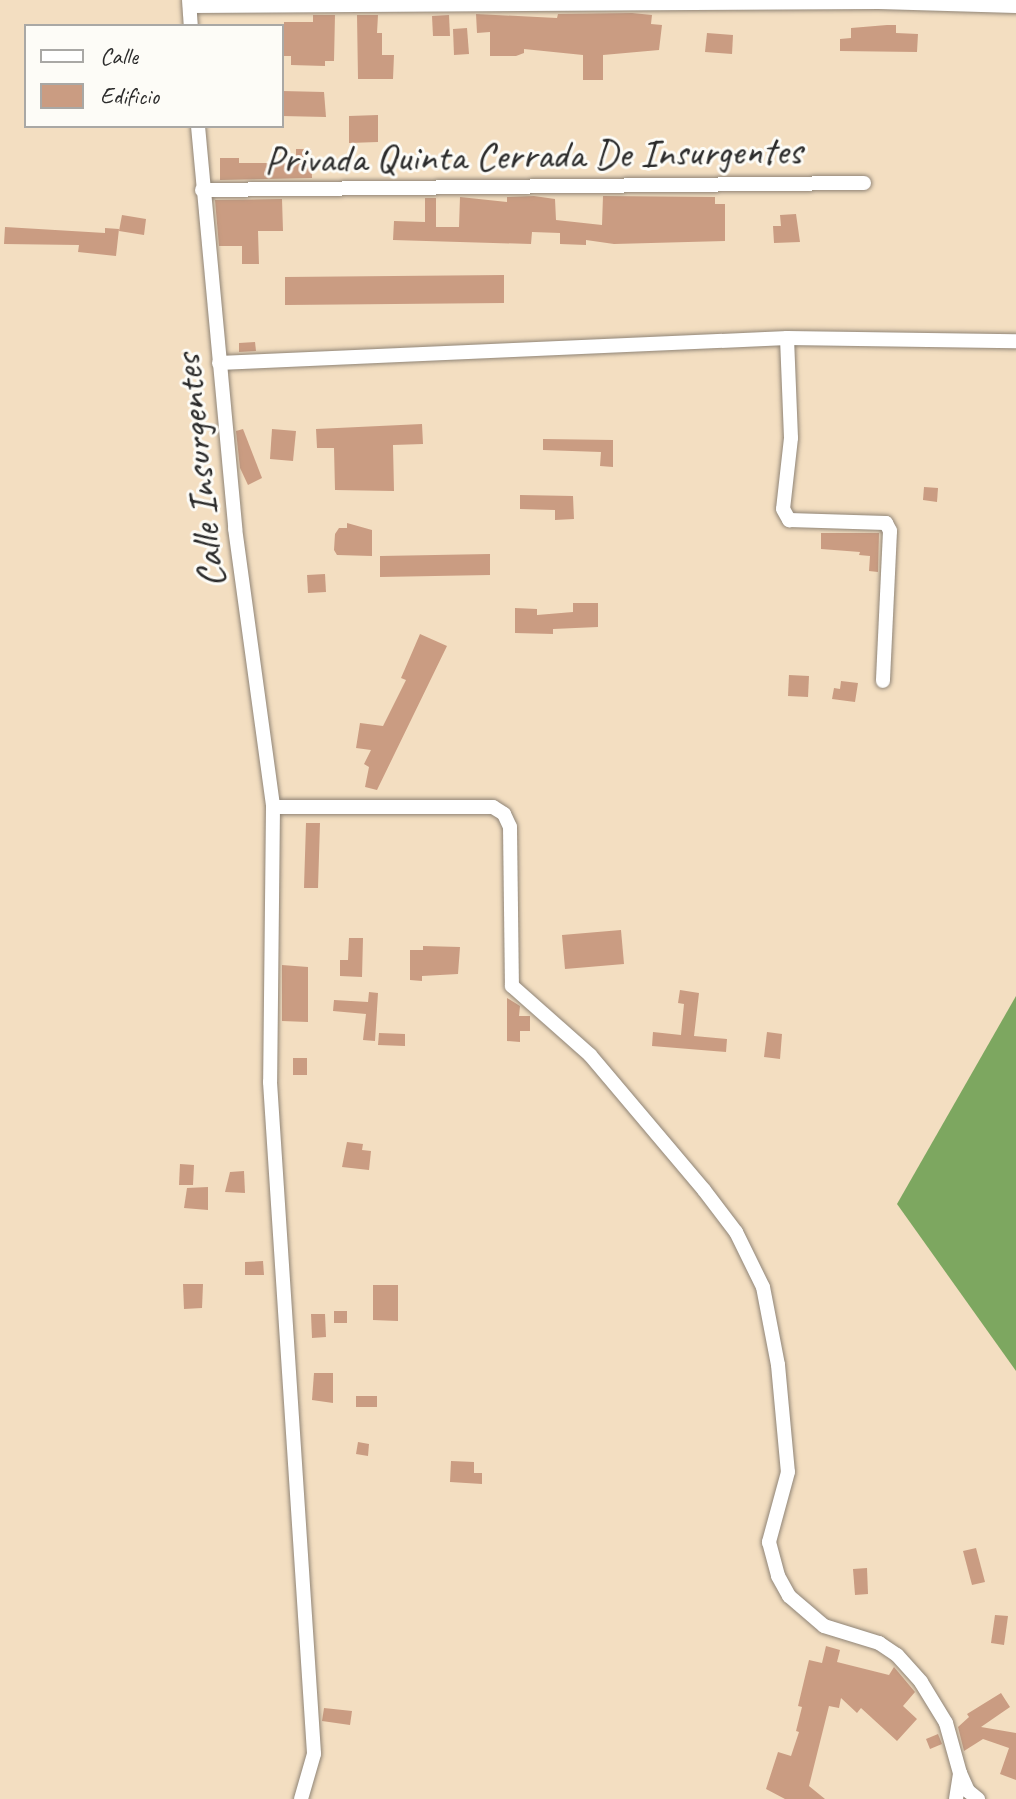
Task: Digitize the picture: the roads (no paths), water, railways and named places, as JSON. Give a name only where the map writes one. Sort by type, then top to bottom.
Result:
[{"type":"street","points":[[191,24],[190,3],[879,2],[1016,6]]},
{"type":"street","name":"Calle Insurgentes","points":[[198,128],[235,528],[273,807],[270,1082],[314,1754],[301,1799]]},
{"type":"street","name":"Privada Quinta Cerrada De Insurgentes","points":[[202,190],[864,183]]},
{"type":"street","points":[[787,338],[791,438],[783,509],[789,520],[886,523],[890,531],[883,681]]},
{"type":"street","points":[[219,363],[787,338],[1016,341]]},
{"type":"street","points":[[273,807],[493,807],[504,814],[510,827],[512,986],[590,1055],[704,1190],[736,1232],[763,1287],[778,1365],[788,1472],[769,1542],[771,1560],[778,1576],[789,1596],[824,1626],[879,1643],[897,1655],[921,1682],[946,1723],[960,1773],[968,1791],[978,1799]]},
{"type":"street","points":[[956,1799],[960,1773]]}]
